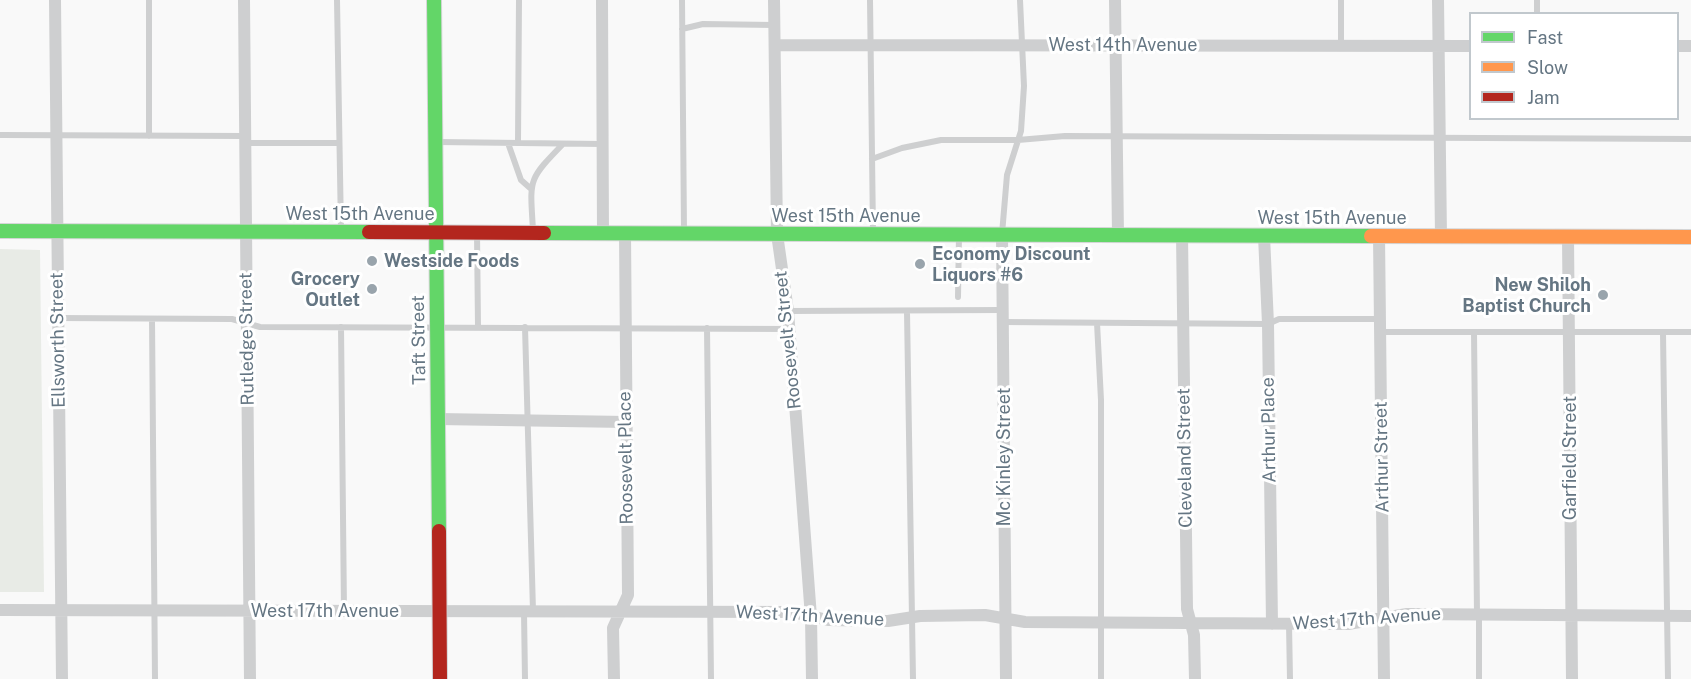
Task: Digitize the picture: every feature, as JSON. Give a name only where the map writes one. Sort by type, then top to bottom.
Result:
[{"type":"main road","name":"Taft Street","points":[[434,0],[440,679]]},
{"type":"main road","name":"West 15th Avenue","points":[[0,231],[1691,237]]},
{"type":"street","name":"Ellsworth Street","points":[[55,0],[62,679]]},
{"type":"street","name":"Rutledge Street","points":[[244,0],[250,679]]},
{"type":"street","points":[[602,0],[603,233]]},
{"type":"street","name":"Roosevelt Street","points":[[774,0],[777,234],[788,311],[811,617],[812,679]]},
{"type":"street","points":[[1115,0],[1118,235]]},
{"type":"street","points":[[1438,0],[1441,236]]},
{"type":"street","name":"West 14th Avenue","points":[[775,45],[1469,46]]},
{"type":"street","name":"Roosevelt Place","points":[[614,679],[614,627],[628,595],[625,233]]},
{"type":"street","name":"Mc Kinley Street","points":[[1002,235],[1006,679]]},
{"type":"street","name":"Cleveland Street","points":[[1182,235],[1187,609],[1194,635],[1195,679]]},
{"type":"street","name":"Arthur Place","points":[[1264,236],[1268,324],[1272,624]]},
{"type":"street","name":"Arthur Street","points":[[1379,236],[1384,679]]},
{"type":"street","name":"Garfield Street","points":[[1568,237],[1572,679]]},
{"type":"street","points":[[438,419],[626,422]]},
{"type":"street","name":"West 17th Avenue","points":[[0,610],[792,612],[828,620],[888,621],[985,615],[1025,622],[1272,624],[1348,624],[1407,614],[1691,616]]},
{"type":"lane","points":[[149,0],[149,136]]},
{"type":"lane","points":[[337,0],[341,232]]},
{"type":"lane","points":[[518,143],[519,0]]},
{"type":"lane","points":[[682,0],[684,233]]},
{"type":"lane","points":[[870,0],[873,234]]},
{"type":"lane","points":[[1002,235],[1007,175],[1021,131],[1024,86],[1020,0]]},
{"type":"lane","points":[[1341,0],[1341,46]]},
{"type":"lane","points":[[682,29],[703,24],[774,25]]},
{"type":"lane","points":[[0,135],[149,136],[339,143]]},
{"type":"lane","points":[[872,159],[902,148],[941,140],[1018,140],[1065,136],[1440,139],[1691,138]]},
{"type":"lane","points":[[435,142],[603,144]]},
{"type":"lane","points":[[508,143],[521,180],[530,188]]},
{"type":"lane","points":[[533,233],[530,188],[536,172],[563,144]]},
{"type":"lane","points":[[477,233],[478,327]]},
{"type":"lane","points":[[958,297],[959,234]]},
{"type":"lane","points":[[788,311],[907,312],[1097,323],[1268,324],[1279,319],[1474,332],[1691,332]]},
{"type":"lane","points":[[907,312],[910,618],[913,679]]},
{"type":"lane","points":[[58,318],[232,320],[260,327],[625,327],[789,330]]},
{"type":"lane","points":[[152,319],[155,679]]},
{"type":"lane","points":[[1097,323],[1101,400],[1101,679]]},
{"type":"lane","points":[[341,327],[344,611]]},
{"type":"lane","points":[[525,327],[528,421],[528,611],[525,679]]},
{"type":"lane","points":[[707,328],[711,679]]},
{"type":"lane","points":[[1474,332],[1479,679]]},
{"type":"lane","points":[[1663,333],[1668,679]]},
{"type":"lane","points":[[1289,624],[1290,679]]},
{"type":"shaded area","points":[[0,249],[40,250],[44,592],[0,592]]},
{"type":"traffic: fast","points":[[434,0],[439,531]]},
{"type":"traffic: fast","points":[[0,231],[369,232]]},
{"type":"traffic: fast","points":[[544,233],[1371,236]]},
{"type":"traffic: slow","points":[[1371,236],[1691,237]]},
{"type":"traffic: jam","points":[[369,232],[544,233]]},
{"type":"traffic: jam","points":[[439,531],[440,679]]},
{"type":"place","name":"Westside Foods","points":[[372,261]]},
{"type":"place","name":"Economy Discount Liquors #6","points":[[920,264]]},
{"type":"place","name":"Grocery Outlet","points":[[372,289]]},
{"type":"place","name":"New Shiloh Baptist Church","points":[[1603,295]]}]
